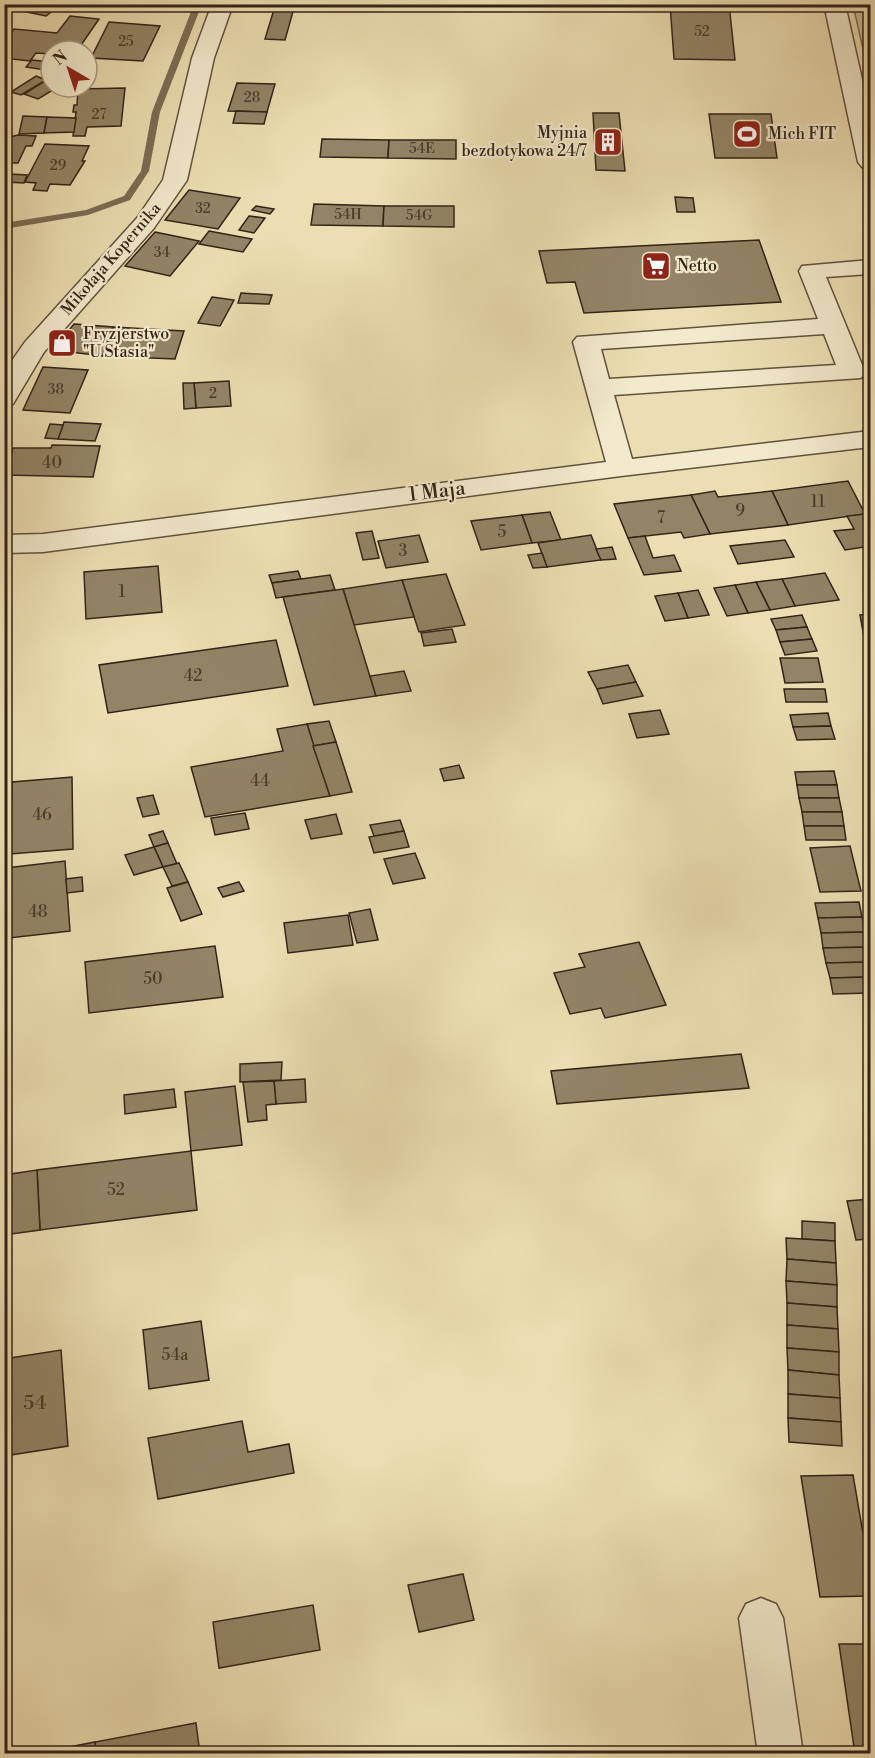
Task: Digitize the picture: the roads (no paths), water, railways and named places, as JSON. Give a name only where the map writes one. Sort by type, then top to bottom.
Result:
[{"type":"street","points":[[4,8],[11,4]]},
{"type":"street","name":"Mikołaja Kopernika","points":[[4,398],[10,383],[34,347],[146,223],[175,180],[203,58],[224,4]]},
{"type":"street","points":[[834,4],[870,162]]},
{"type":"street","points":[[599,388],[852,372],[811,271],[870,267]]},
{"type":"street","points":[[621,468],[586,342],[834,326]]},
{"type":"street","name":"1 Maja","points":[[4,544],[43,543],[621,468],[870,439]]},
{"type":"street","points":[[761,1618],[781,1754]]},
{"type":"waterway","points":[[4,226],[88,212],[127,198],[145,171],[156,112],[198,4]]},
{"type":"place","name":"Mich FIT","points":[[747,134]]},
{"type":"place","name":"Myjnia bezdotykowa 24/7","points":[[608,142]]},
{"type":"place","name":"Netto","points":[[656,266]]},
{"type":"place","name":"Fryzjerstwo \"U Stasia\"","points":[[62,343]]}]
